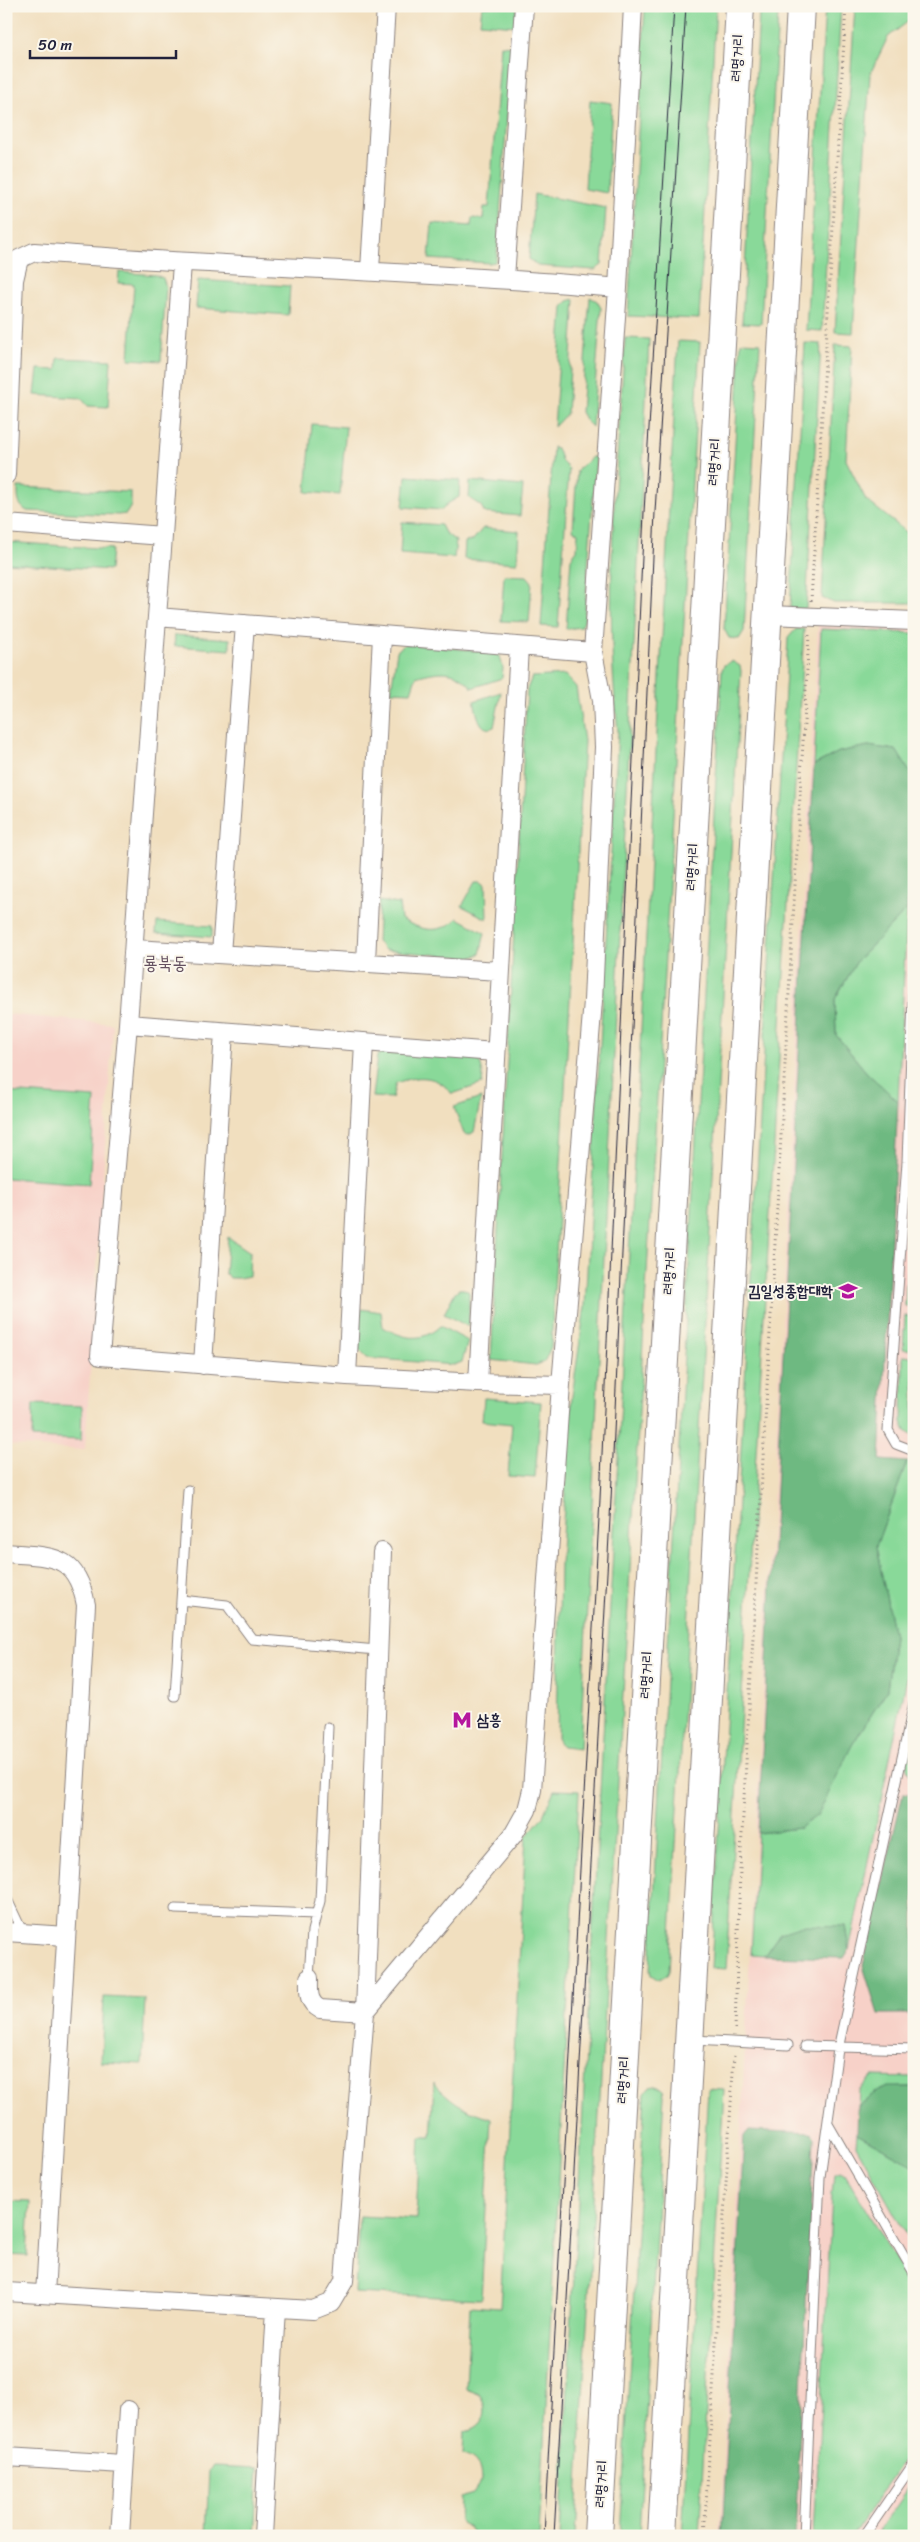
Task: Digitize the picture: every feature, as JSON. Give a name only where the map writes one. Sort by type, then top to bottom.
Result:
[{"type":"highway","name":"려명거리","points":[[598,2536],[740,6]]},
{"type":"highway","points":[[662,2536],[801,6]]},
{"type":"street","points":[[370,270],[386,6]]},
{"type":"street","points":[[506,278],[524,6]]},
{"type":"street","points":[[365,2012],[513,1835],[527,1810],[532,1790],[561,1385],[593,1001],[604,748],[602,700],[593,652],[618,288],[633,6]]},
{"type":"street","points":[[6,475],[14,280],[19,259],[34,252],[182,263],[370,270],[506,278],[618,288]]},
{"type":"street","points":[[182,263],[135,949],[100,1356],[347,1376],[561,1385]]},
{"type":"street","points":[[6,524],[163,536]]},
{"type":"street","points":[[769,615],[914,621]]},
{"type":"street","points":[[157,617],[593,652]]},
{"type":"street","points":[[221,954],[244,624]]},
{"type":"street","points":[[366,961],[382,635]]},
{"type":"street","points":[[478,1383],[519,647]]},
{"type":"street","points":[[135,949],[366,961],[500,971]]},
{"type":"street","points":[[128,1024],[495,1052]]},
{"type":"street","points":[[203,1365],[224,1032]]},
{"type":"street","points":[[347,1376],[364,1042]]},
{"type":"street","points":[[6,2292],[313,2310],[331,2303],[344,2281],[365,2012],[382,1552]]},
{"type":"street","points":[[6,1553],[44,1556],[62,1561],[74,1570],[82,1584],[86,1605],[44,2294]]},
{"type":"street","points":[[15,1933],[66,1936]]},
{"type":"street","points":[[309,1978],[309,1998],[314,2006],[320,2009],[365,2012]]},
{"type":"street","points":[[263,2536],[276,2308]]},
{"type":"street","points":[[120,2536],[123,2464],[128,2410]]},
{"type":"street","points":[[6,2457],[123,2464]]},
{"type":"lane","points":[[914,973],[910,1163],[888,1430],[896,1444],[914,1451]]},
{"type":"lane","points":[[175,1696],[188,1490]]},
{"type":"lane","points":[[181,1600],[227,1605],[252,1639],[377,1650]]},
{"type":"lane","points":[[804,2536],[820,2177],[838,2048],[914,1703]]},
{"type":"lane","points":[[309,1978],[312,1931],[320,1901],[328,1727]]},
{"type":"lane","points":[[6,1897],[15,1933]]},
{"type":"lane","points":[[175,1909],[316,1914]]},
{"type":"lane","points":[[690,2040],[788,2045]]},
{"type":"lane","points":[[805,2046],[914,2049]]},
{"type":"lane","points":[[828,2124],[914,2273]]},
{"type":"lane","points":[[864,2536],[914,2464]]},
{"type":"path","points":[[704,2536],[735,2043],[740,1860],[846,6]]},
{"type":"shaded area","name":"김일성종합대학","points":[[818,625],[914,629],[914,2536],[720,2536]]},
{"type":"shaded area","points":[[6,1014],[113,1024],[85,1450],[6,1445]]},
{"type":"green space","points":[[482,6],[517,6],[516,26],[480,23]]},
{"type":"green space","points":[[645,6],[716,6],[699,319],[628,316]]},
{"type":"green space","points":[[763,6],[775,6],[778,14],[761,324],[742,323],[759,13]]},
{"type":"green space","points":[[825,6],[841,6],[822,331],[806,330]]},
{"type":"green space","points":[[855,6],[914,6],[914,17],[888,37],[870,74],[853,333],[835,332]]},
{"type":"green space","points":[[501,45],[512,46],[497,256],[495,262],[429,259],[432,223],[471,226],[472,218],[483,219],[484,207],[489,207]]},
{"type":"green space","points":[[590,100],[612,103],[607,193],[585,189]]},
{"type":"green space","points":[[534,194],[606,208],[602,265],[595,270],[538,266],[529,259]]},
{"type":"green space","points":[[119,272],[155,275],[163,278],[166,287],[161,361],[129,359],[134,284],[118,283]]},
{"type":"green space","points":[[198,280],[290,286],[288,315],[196,308]]},
{"type":"green space","points":[[590,297],[597,301],[601,308],[592,427],[581,412]]},
{"type":"green space","points":[[575,299],[567,413],[554,427],[563,307],[568,301]]},
{"type":"green space","points":[[625,338],[649,339],[580,1749],[562,1747],[557,1738],[560,1564],[572,1396],[585,1306],[618,731],[612,633],[612,584],[615,485]]},
{"type":"green space","points":[[678,341],[700,342],[575,2536],[560,2536]]},
{"type":"green space","points":[[741,342],[760,343],[744,631],[739,639],[729,638],[724,629]]},
{"type":"green space","points":[[805,343],[821,344],[806,609],[790,608]]},
{"type":"green space","points":[[835,345],[852,346],[846,460],[866,500],[914,538],[914,603],[834,603],[822,598]]},
{"type":"green space","points":[[58,358],[111,360],[108,407],[88,406],[81,398],[35,395],[38,369],[57,370]]},
{"type":"green space","points":[[312,424],[346,427],[340,495],[306,492]]},
{"type":"green space","points":[[553,447],[557,448],[562,462],[569,469],[558,627],[541,626]]},
{"type":"green space","points":[[592,457],[596,457],[584,622],[581,627],[566,629],[571,558],[577,550],[578,533],[573,530],[577,470]]},
{"type":"green space","points":[[406,476],[460,480],[459,497],[447,504],[442,510],[403,507]]},
{"type":"green space","points":[[470,481],[523,486],[520,516],[485,513],[481,506],[469,498]]},
{"type":"green space","points":[[18,487],[131,492],[131,506],[126,514],[118,515],[27,511],[20,504]]},
{"type":"green space","points":[[402,522],[441,525],[445,533],[456,541],[454,558],[400,554]]},
{"type":"green space","points":[[483,528],[519,531],[517,563],[464,559],[465,542],[473,540]]},
{"type":"green space","points":[[6,542],[112,549],[110,570],[6,563]]},
{"type":"green space","points":[[504,575],[527,576],[532,582],[529,622],[501,621]]},
{"type":"green space","points":[[796,629],[804,629],[726,1969],[711,1968],[788,638]]},
{"type":"green space","points":[[821,629],[914,633],[913,777],[896,750],[868,746],[839,752],[814,765]]},
{"type":"green space","points":[[175,635],[230,639],[230,650],[174,646]]},
{"type":"green space","points":[[405,644],[492,652],[500,656],[503,668],[502,678],[472,688],[466,681],[454,674],[440,672],[416,677],[411,692],[391,691],[397,651]]},
{"type":"green space","points":[[732,661],[740,666],[741,671],[669,1971],[667,1975],[659,1980],[651,1975],[650,1970],[722,670],[724,665]]},
{"type":"green space","points":[[565,675],[576,687],[584,741],[551,1347],[544,1362],[536,1365],[491,1360],[527,689],[532,677]]},
{"type":"green space","points":[[501,692],[494,727],[485,727],[480,721],[474,701]]},
{"type":"green space","points":[[868,746],[896,750],[913,777],[907,909],[857,961],[835,999],[836,1035],[867,1073],[898,1101],[880,1460],[907,1462],[876,1546],[894,1636],[887,1690],[852,1745],[818,1815],[799,1828],[758,1833],[814,765],[839,752]]},
{"type":"green space","points":[[476,881],[482,881],[486,884],[487,919],[462,906]]},
{"type":"green space","points":[[379,901],[399,904],[401,919],[424,928],[438,929],[458,918],[485,933],[480,954],[471,958],[385,950],[377,942]]},
{"type":"green space","points":[[907,909],[898,1101],[867,1073],[836,1035],[835,999],[857,961]]},
{"type":"green space","points":[[157,922],[212,926],[212,937],[156,933]]},
{"type":"green space","points":[[386,1050],[472,1058],[480,1062],[483,1074],[482,1084],[452,1094],[440,1083],[427,1078],[419,1078],[396,1083],[392,1098],[372,1097],[377,1056]]},
{"type":"green space","points":[[6,1092],[95,1098],[89,1184],[6,1178]]},
{"type":"green space","points":[[481,1098],[474,1132],[469,1135],[464,1134],[454,1107]]},
{"type":"green space","points":[[914,1195],[914,1266],[908,1266]]},
{"type":"green space","points":[[228,1237],[250,1252],[249,1276],[230,1278],[225,1273]]},
{"type":"green space","points":[[907,1273],[914,1273],[914,1306],[905,1306]]},
{"type":"green space","points":[[459,1289],[469,1292],[469,1327],[444,1314],[455,1292]]},
{"type":"green space","points":[[361,1309],[381,1312],[383,1327],[406,1336],[420,1337],[440,1326],[468,1341],[462,1362],[454,1365],[367,1358],[359,1350]]},
{"type":"green space","points":[[905,1316],[914,1317],[914,1350],[903,1349]]},
{"type":"green space","points":[[903,1356],[914,1357],[914,1437],[906,1431],[902,1422]]},
{"type":"green space","points":[[484,1398],[541,1402],[535,1478],[508,1476],[512,1424],[482,1421]]},
{"type":"green space","points":[[33,1404],[82,1406],[81,1440],[32,1438]]},
{"type":"green space","points":[[907,1462],[914,1462],[914,1645],[849,1950],[845,1926],[780,1933],[764,1956],[751,1955],[758,1833],[799,1828],[887,1690],[894,1636],[876,1546]]},
{"type":"green space","points":[[914,1728],[914,1779],[907,1768],[906,1762]]},
{"type":"green space","points":[[554,1790],[579,1791],[539,2536],[475,2536],[469,2527],[459,2522],[460,2497],[473,2493],[481,2481],[480,2471],[475,2461],[463,2454],[464,2432],[471,2430],[481,2423],[485,2412],[483,2400],[479,2394],[466,2389],[470,2306],[500,2308],[526,1837],[543,1816]]},
{"type":"green space","points":[[903,1793],[914,1794],[914,2014],[878,2014],[863,1966]]},
{"type":"green space","points":[[805,1925],[845,1926],[849,1950],[844,1958],[764,1956],[780,1933]]},
{"type":"green space","points":[[104,1997],[145,1999],[142,2064],[101,2062]]},
{"type":"green space","points":[[872,2076],[914,2077],[914,2087],[897,2087],[878,2092],[858,2106],[859,2090]]},
{"type":"green space","points":[[434,2083],[447,2096],[460,2105],[491,2118],[481,2299],[355,2293],[359,2216],[416,2219],[420,2137],[431,2137]]},
{"type":"green space","points":[[655,2085],[663,2090],[664,2095],[639,2536],[620,2536],[645,2094],[650,2086]]},
{"type":"green space","points":[[888,2087],[914,2087],[914,2168],[901,2158],[857,2134],[858,2106],[873,2094]]},
{"type":"green space","points":[[708,2089],[724,2090],[699,2536],[682,2536]]},
{"type":"green space","points":[[749,2130],[811,2133],[814,2138],[795,2536],[722,2536],[744,2136]]},
{"type":"green space","points":[[857,2134],[901,2158],[914,2168],[914,2249],[856,2145]]},
{"type":"green space","points":[[840,2171],[844,2173],[914,2290],[914,2444],[852,2536],[814,2536],[832,2194],[834,2173]]},
{"type":"green space","points":[[6,2201],[30,2202],[27,2256],[6,2255]]},
{"type":"green space","points":[[214,2466],[258,2468],[254,2536],[206,2536],[209,2471]]},
{"type":"green space","points":[[914,2480],[914,2536],[875,2536]]},
{"type":"tram line","points":[[544,2536],[600,1499],[644,512],[674,6]]},
{"type":"tram line","points":[[554,2536],[611,1500],[655,512],[686,6]]},
{"type":"place","name":"김일성종합대학","points":[[848,1291]]},
{"type":"place","name":"삼흥","points":[[462,1720]]},
{"type":"district","name":"룡북동","points":[[165,963]]}]
